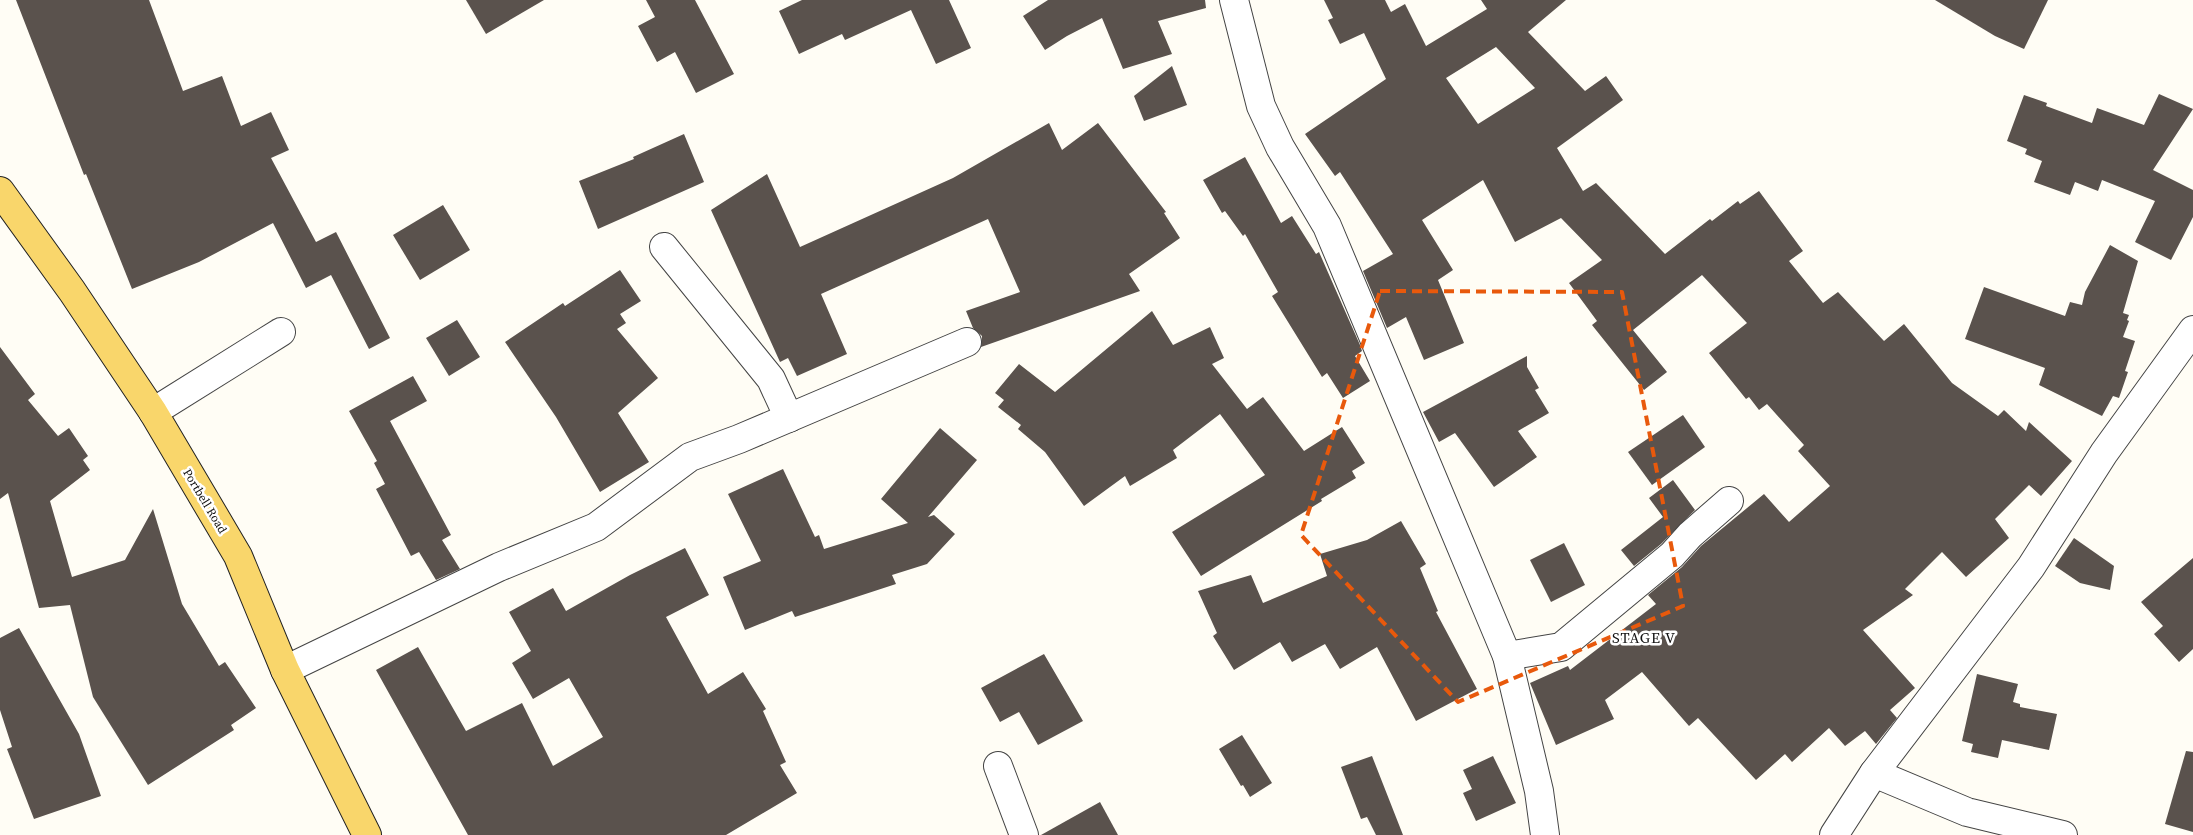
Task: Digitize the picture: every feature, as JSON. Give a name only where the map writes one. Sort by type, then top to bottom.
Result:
[{"type":"main road","name":"Portbell Road","points":[[0,191],[72,291],[153,412],[238,556],[285,670],[367,835]]},
{"type":"street","points":[[1234,0],[1261,106],[1280,147],[1327,226],[1506,656],[1539,791],[1545,835]]},
{"type":"street","points":[[664,247],[771,379],[788,418]]},
{"type":"street","points":[[1834,835],[1874,773],[2031,567],[2104,453],[2193,330]]},
{"type":"street","points":[[153,412],[281,332]]},
{"type":"street","points":[[285,670],[499,567],[596,527],[690,457],[788,418],[967,342]]},
{"type":"street","points":[[1506,656],[1561,647],[1672,555],[1690,535],[1729,501]]},
{"type":"street","points":[[998,766],[1024,835]]},
{"type":"street","points":[[1874,773],[1967,812],[2063,835]]},
{"type":"highlighted area","points":[[1380,291],[1622,292],[1683,606],[1458,702],[1301,535]]},
{"type":"building","points":[[16,0],[149,0],[183,91],[222,76],[241,126],[271,112],[289,150],[271,158],[316,242],[336,232],[390,338],[369,349],[331,275],[306,288],[273,223],[199,262],[132,289],[86,174],[84,175]]},
{"type":"building","points":[[466,0],[544,0],[486,34]]},
{"type":"building","points":[[646,0],[695,0],[734,74],[696,93],[675,52],[657,62],[638,26],[655,17]]},
{"type":"building","points":[[802,0],[949,0],[971,48],[936,64],[911,10],[845,40],[842,34],[799,54],[779,11]]},
{"type":"building","points":[[1048,0],[1205,0],[1206,8],[1158,21],[1172,54],[1123,69],[1102,18],[1045,50],[1023,16]]},
{"type":"building","points":[[1324,0],[1385,0],[1391,12],[1405,4],[1426,46],[1487,9],[1481,0],[1566,0],[1528,32],[1585,91],[1606,76],[1623,100],[1557,148],[1583,191],[1596,183],[1665,254],[1710,219],[1712,221],[1738,201],[1740,204],[1759,191],[1803,251],[1789,261],[1823,303],[1838,292],[1884,341],[1904,324],[1952,383],[1998,416],[2004,410],[2026,431],[2029,422],[2072,461],[2041,496],[2029,485],[1995,519],[2009,538],[1966,577],[1942,552],[1905,589],[1913,595],[1863,630],[1915,688],[1890,710],[1897,718],[1876,744],[1865,731],[1845,746],[1829,728],[1792,762],[1785,754],[1756,780],[1698,718],[1689,726],[1642,672],[1605,700],[1614,719],[1556,745],[1530,683],[1568,666],[1570,670],[1656,604],[1648,595],[1682,567],[1701,546],[1764,494],[1789,522],[1830,486],[1798,451],[1804,445],[1767,404],[1759,410],[1749,397],[1746,399],[1709,353],[1747,323],[1702,275],[1633,330],[1667,372],[1644,390],[1592,325],[1597,321],[1569,283],[1602,260],[1561,218],[1515,242],[1483,180],[1422,220],[1453,270],[1438,280],[1464,343],[1424,360],[1406,317],[1387,328],[1363,271],[1393,254],[1340,172],[1335,176],[1305,134],[1386,79],[1364,33],[1340,44],[1328,20],[1333,18]],"holes":[[[1496,47],[1535,88],[1478,124],[1446,78]]]},
{"type":"building","points":[[1935,0],[2048,0],[2024,49],[1995,36]]},
{"type":"building","points":[[1172,66],[1187,105],[1144,121],[1134,96]]},
{"type":"building","points":[[2159,94],[2193,109],[2153,170],[2193,190],[2193,217],[2171,260],[2135,242],[2155,201],[2102,180],[2098,191],[2075,182],[2070,195],[2034,182],[2042,161],[2025,154],[2027,149],[2007,141],[2024,95],[2047,103],[2046,106],[2092,123],[2097,108],[2144,125]]},
{"type":"building","points":[[1049,123],[1062,150],[1098,123],[1166,212],[1164,213],[1180,238],[1129,274],[1140,291],[981,347],[982,336],[973,328],[966,311],[1020,292],[988,219],[821,294],[847,354],[797,376],[788,358],[780,362],[711,210],[767,174],[800,247],[953,178]]},
{"type":"building","points":[[684,134],[704,182],[598,229],[579,181],[634,159],[633,157]]},
{"type":"building","points":[[1245,157],[1281,223],[1292,216],[1316,254],[1319,252],[1360,345],[1362,351],[1355,356],[1370,381],[1343,398],[1327,373],[1322,377],[1272,296],[1278,292],[1245,234],[1243,236],[1225,211],[1222,213],[1203,180]]},
{"type":"building","points":[[443,205],[470,250],[420,280],[393,235]]},
{"type":"building","points":[[2110,245],[2138,261],[2123,313],[2129,315],[2127,320],[2129,321],[2123,337],[2135,341],[2125,371],[2128,372],[2119,398],[2113,396],[2102,416],[2039,385],[2045,368],[1965,339],[1984,287],[2065,316],[2070,302],[2082,305],[2085,292]]},
{"type":"building","points":[[620,270],[641,301],[620,314],[626,323],[617,329],[658,378],[618,413],[649,462],[600,492],[556,417],[505,342],[563,303],[565,306]]},
{"type":"building","points":[[1152,311],[1173,345],[1210,327],[1224,358],[1212,364],[1247,409],[1263,397],[1304,451],[1342,427],[1365,463],[1352,471],[1356,478],[1201,576],[1172,532],[1265,475],[1220,414],[1173,450],[1177,458],[1130,486],[1125,476],[1084,506],[1045,452],[1018,429],[1021,425],[998,407],[1004,400],[995,393],[1019,364],[1055,392]]},
{"type":"building","points":[[457,320],[480,357],[449,376],[426,338]]},
{"type":"building","points":[[0,347],[35,394],[28,400],[58,436],[69,428],[88,456],[83,460],[90,470],[50,501],[72,577],[125,560],[153,509],[182,604],[219,666],[225,662],[256,708],[231,725],[234,730],[148,785],[93,697],[70,605],[39,608],[8,493],[0,499]]},
{"type":"building","points":[[1527,356],[1527,367],[1539,388],[1535,390],[1549,413],[1518,431],[1537,457],[1494,487],[1455,433],[1439,442],[1423,412]]},
{"type":"building","points":[[413,376],[427,401],[390,421],[451,535],[442,540],[460,569],[436,580],[419,552],[411,556],[376,489],[385,484],[374,463],[377,461],[349,411]]},
{"type":"building","points":[[1683,415],[1705,447],[1652,485],[1628,452]]},
{"type":"building","points":[[940,428],[977,460],[928,517],[934,515],[955,534],[927,564],[892,575],[896,584],[795,617],[792,611],[745,630],[723,577],[761,561],[728,494],[783,469],[815,537],[819,535],[824,549],[908,523],[881,499]]},
{"type":"building","points":[[1673,480],[1695,510],[1661,544],[1634,566],[1621,550],[1663,517],[1649,498]]},
{"type":"building","points":[[1401,521],[1426,564],[1420,568],[1438,611],[1436,612],[1477,689],[1416,721],[1377,647],[1340,669],[1325,644],[1292,662],[1280,642],[1234,670],[1213,636],[1217,633],[1198,591],[1251,575],[1263,603],[1327,576],[1320,554],[1367,540]]},
{"type":"building","points":[[2074,538],[2114,566],[2110,590],[2080,583],[2055,566]]},
{"type":"building","points":[[1564,543],[1585,585],[1551,602],[1530,560]]},
{"type":"building","points":[[685,548],[709,595],[666,617],[708,694],[743,672],[766,709],[763,711],[786,762],[780,765],[797,793],[726,835],[468,835],[376,670],[418,647],[466,731],[522,703],[553,766],[603,737],[569,678],[533,699],[512,663],[531,651],[509,612],[553,588],[566,611],[630,575]]},
{"type":"building","points":[[2193,558],[2193,649],[2179,662],[2154,634],[2163,626],[2141,602]]},
{"type":"building","points":[[19,628],[79,734],[101,796],[34,819],[7,749],[12,747],[0,710],[0,638]]},
{"type":"building","points":[[1044,654],[1083,721],[1038,745],[1019,712],[1000,722],[981,688]]},
{"type":"building","points":[[1977,674],[2018,684],[2013,702],[2020,704],[2020,707],[2057,714],[2049,750],[2002,740],[1998,758],[1971,752],[1973,744],[1962,741]]},
{"type":"building","points":[[1242,735],[1272,783],[1250,797],[1243,785],[1241,786],[1219,749]]},
{"type":"building","points":[[2186,751],[2193,752],[2193,832],[2165,824]]},
{"type":"building","points":[[1372,756],[1403,835],[1376,835],[1367,817],[1361,819],[1341,767]]},
{"type":"building","points":[[1493,756],[1516,803],[1476,821],[1463,793],[1472,789],[1463,770]]},
{"type":"building","points":[[1100,802],[1118,835],[1041,835]]},
{"type":"district","name":"STAGE V","points":[[1644,637]]}]
